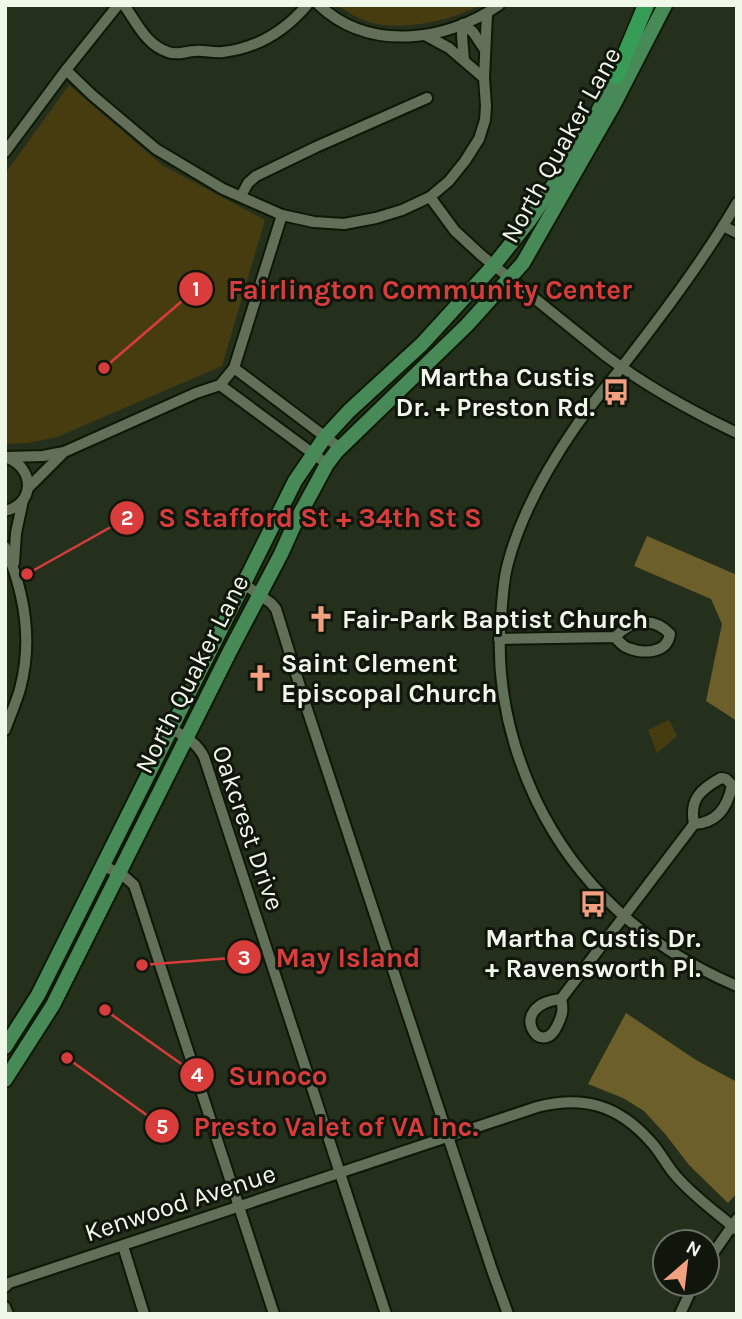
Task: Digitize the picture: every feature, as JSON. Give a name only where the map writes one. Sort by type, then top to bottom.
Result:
[{"type":"highway","points":[[616,76],[646,5]]},
{"type":"main road","name":"North Quaker Lane","points":[[5,1047],[38,995],[295,481],[325,437],[349,411],[422,344],[494,265],[529,221],[594,119],[654,5]]},
{"type":"main road","name":"North Quaker Lane","points":[[5,1080],[54,1005],[327,464],[340,448],[467,325],[523,263],[604,123],[666,5]]},
{"type":"street","points":[[5,152],[118,5]]},
{"type":"street","points":[[124,5],[147,39],[176,54],[193,50],[220,52],[262,42],[282,29],[307,5]]},
{"type":"street","points":[[318,5],[335,19],[369,33],[396,36],[427,36],[487,14],[499,5]]},
{"type":"street","points":[[66,70],[156,149],[223,189],[282,215],[314,222],[344,224],[402,210],[430,197],[456,172],[479,139],[486,106],[484,78],[487,14]]},
{"type":"street","points":[[463,24],[485,50]]},
{"type":"street","points":[[463,24],[464,60]]},
{"type":"street","points":[[427,36],[449,48],[484,78]]},
{"type":"street","points":[[241,196],[248,183],[256,176],[427,99]]},
{"type":"street","points":[[430,197],[455,231],[621,367],[697,413],[737,432]]},
{"type":"street","points":[[737,204],[703,259],[577,425],[525,515],[508,563],[499,639],[504,707],[514,745],[541,810],[561,844],[584,877],[624,918],[675,955],[706,973],[737,986]]},
{"type":"street","points":[[6,457],[43,456],[64,452],[196,393],[220,385],[234,368],[282,215]]},
{"type":"street","points":[[723,226],[737,233]]},
{"type":"street","points":[[234,368],[340,448]]},
{"type":"street","points":[[220,385],[327,464]]},
{"type":"street","points":[[13,566],[16,533],[28,488],[64,452]]},
{"type":"street","points":[[6,457],[21,466],[28,488]]},
{"type":"street","points":[[5,511],[18,506],[23,500]]},
{"type":"street","points":[[5,547],[13,566],[24,610],[26,647],[20,690],[5,730]]},
{"type":"street","points":[[244,584],[276,609],[508,1314]]},
{"type":"street","points":[[499,639],[615,637],[626,648],[649,652],[663,647],[669,641],[670,634],[656,624],[643,622],[623,628],[615,637]]},
{"type":"street","name":"Oakcrest Drive","points":[[171,729],[198,746],[204,757],[386,1314]]},
{"type":"street","points":[[561,999],[695,824],[709,821],[726,807],[732,785],[726,779],[721,778],[705,786],[699,793],[693,810],[695,824]]},
{"type":"street","points":[[103,865],[130,880],[134,886],[274,1314]]},
{"type":"street","name":"Kenwood Avenue","points":[[5,1287],[9,1283],[552,1103],[591,1103],[622,1118],[652,1143],[674,1174],[699,1200],[735,1225]]},
{"type":"street","points":[[721,1244],[735,1225]]},
{"type":"street","points":[[123,1246],[144,1314]]},
{"type":"street","points":[[680,1314],[687,1298]]},
{"type":"street","points":[[5,1307],[8,1314]]},
{"type":"shaded area","points":[[337,5],[479,5],[444,19],[415,25],[388,26],[371,23]]},
{"type":"shaded area","points":[[69,85],[162,165],[265,220],[222,366],[57,437],[5,444],[5,174]]},
{"type":"shaded area","points":[[647,536],[737,575],[737,721],[706,701],[722,624],[711,599],[634,566]]},
{"type":"shaded area","points":[[669,720],[677,736],[657,753],[648,730]]},
{"type":"shaded area","points":[[626,1013],[696,1060],[737,1082],[737,1193],[728,1203],[689,1165],[644,1111],[623,1098],[588,1084]]},
{"type":"place","name":"Fairlington Community Center","points":[[104,368]]},
{"type":"place","name":"Martha Custis Dr. + Preston Rd.","points":[[616,392]]},
{"type":"place","name":"S Stafford St + 34th St S","points":[[27,574]]},
{"type":"place","name":"Fair-Park Baptist Church","points":[[321,619]]},
{"type":"place","name":"Saint Clement Episcopal Church","points":[[260,678]]},
{"type":"place","name":"Martha Custis Dr. + Ravensworth Pl.","points":[[593,904]]},
{"type":"place","name":"May Island","points":[[142,965]]},
{"type":"place","name":"Sunoco","points":[[105,1010]]},
{"type":"place","name":"Presto Valet of VA Inc.","points":[[67,1058]]}]
